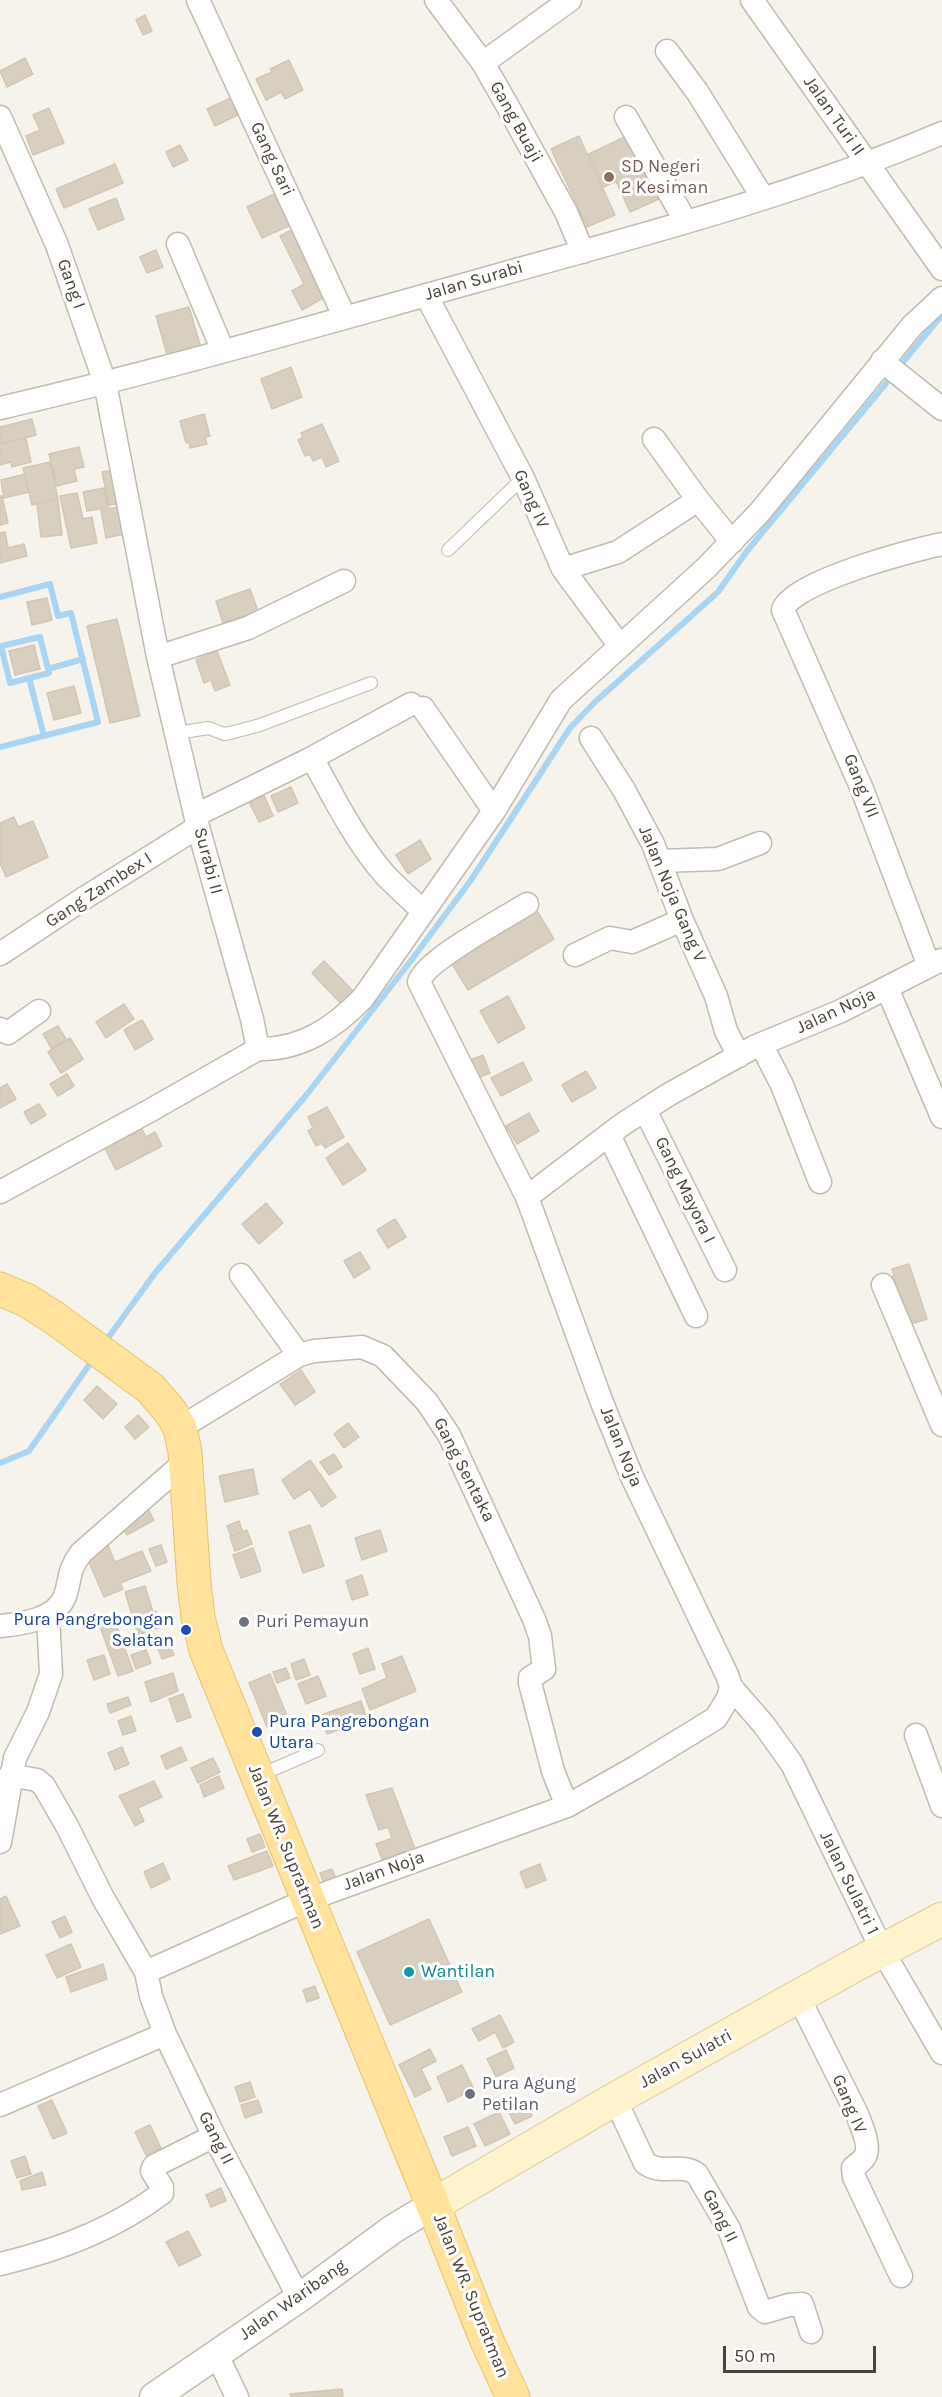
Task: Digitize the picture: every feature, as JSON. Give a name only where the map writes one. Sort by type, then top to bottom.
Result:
[{"type":"main road","name":"Jalan WR. Supratman","points":[[0,1289],[26,1300],[150,1388],[170,1411],[180,1428],[186,1461],[192,1564],[206,1650],[487,2341],[513,2397]]},
{"type":"main road","name":"Jalan Sulatri","points":[[433,2205],[798,1996],[942,1919]]},
{"type":"street","name":"Gang Sari","points":[[198,0],[345,318]]},
{"type":"street","name":"Gang Buaji","points":[[436,0],[483,63],[566,212],[583,252]]},
{"type":"street","points":[[483,63],[570,0]]},
{"type":"street","name":"Jalan Turi II","points":[[752,0],[942,269]]},
{"type":"street","points":[[667,51],[698,93],[763,198]]},
{"type":"street","name":"Gang I","points":[[0,117],[33,187],[72,284],[105,383]]},
{"type":"street","points":[[626,117],[686,222]]},
{"type":"street","name":"Jalan Surabi","points":[[0,408],[105,383],[345,318],[686,222],[868,165],[942,133]]},
{"type":"street","points":[[178,244],[223,351]]},
{"type":"street","name":"Gang IV","points":[[426,295],[523,478],[563,569],[620,646]]},
{"type":"street","points":[[0,1192],[258,1049],[282,1049],[301,1043],[349,1012],[363,998],[494,811],[556,707],[732,542],[885,364],[912,326],[942,298]]},
{"type":"street","points":[[885,364],[942,409]]},
{"type":"street","name":"Surabi II","points":[[105,383],[158,657],[197,821],[252,1019],[258,1049]]},
{"type":"street","points":[[654,439],[732,542]]},
{"type":"street","points":[[563,569],[618,552],[698,500]]},
{"type":"street","name":"Gang VII","points":[[936,963],[830,712],[783,610],[788,602],[797,595],[834,577],[883,558],[942,544]]},
{"type":"street","points":[[158,657],[248,628],[344,581]]},
{"type":"street","name":"Gang Zambex I","points":[[0,954],[197,821],[312,758],[417,706],[494,811]]},
{"type":"street","name":"Jalan Noja Gang V","points":[[591,738],[643,822],[661,861],[682,920],[716,996],[726,1031],[739,1056]]},
{"type":"street","points":[[312,758],[373,860],[423,911]]},
{"type":"street","points":[[661,861],[718,859],[760,843]]},
{"type":"street","points":[[527,904],[437,961],[421,975],[419,982],[527,1197]]},
{"type":"street","points":[[575,956],[610,938],[632,942],[682,920]]},
{"type":"street","name":"Jalan Noja","points":[[730,1688],[727,1675],[632,1477],[601,1400],[527,1197],[645,1110],[739,1056],[761,1044],[816,1023],[936,963]]},
{"type":"street","points":[[887,988],[942,1117]]},
{"type":"street","points":[[0,1029],[8,1033],[39,1011]]},
{"type":"street","points":[[761,1044],[782,1085],[808,1146],[820,1182]]},
{"type":"street","name":"Gang Mayora I","points":[[645,1110],[724,1270]]},
{"type":"street","points":[[609,1135],[696,1316]]},
{"type":"street","points":[[241,1275],[299,1355]]},
{"type":"street","points":[[883,1285],[942,1425]]},
{"type":"street","name":"Gang Sentaka","points":[[180,1428],[299,1355],[314,1351],[362,1347],[383,1356],[427,1402],[449,1435],[494,1527],[540,1636],[544,1669],[530,1678],[530,1683],[553,1772],[567,1806]]},
{"type":"street","points":[[0,1626],[20,1624],[48,1615],[65,1597],[69,1575],[81,1553],[186,1461]]},
{"type":"street","points":[[0,1842],[10,1775],[20,1745],[38,1712],[51,1674],[48,1615]]},
{"type":"street","points":[[716,1718],[724,1707],[730,1688]]},
{"type":"street","name":"Jalan Sulatri 1","points":[[730,1688],[792,1764],[882,1950],[942,2052]]},
{"type":"street","points":[[716,1718],[755,1716]]},
{"type":"street","name":"Jalan Noja","points":[[146,1972],[307,1900],[567,1806],[716,1718]]},
{"type":"street","points":[[916,1735],[942,1806]]},
{"type":"street","name":"Gang II","points":[[10,1775],[37,1780],[44,1786],[67,1826],[103,1898],[146,1972],[151,1996],[165,2034],[214,2136],[299,2298]]},
{"type":"street","name":"Gang IV","points":[[798,1996],[857,2114],[867,2153],[853,2169],[854,2178],[901,2276]]},
{"type":"street","points":[[0,2105],[165,2034]]},
{"type":"street","name":"Gang II","points":[[615,2099],[645,2163],[663,2171],[689,2170],[697,2174],[729,2229],[759,2307],[765,2312],[802,2304],[811,2332]]},
{"type":"street","points":[[0,2264],[33,2256],[119,2219],[162,2193],[162,2187],[152,2167],[214,2136]]},
{"type":"street","name":"Jalan Waribang","points":[[154,2397],[299,2298],[393,2229],[433,2205]]},
{"type":"street","points":[[216,2353],[237,2397]]},
{"type":"lane","points":[[448,550],[523,478]]},
{"type":"lane","points":[[176,733],[209,728],[224,734],[230,733],[260,725],[371,683]]},
{"type":"lane","points":[[257,1776],[318,1750]]},
{"type":"building","points":[[145,15],[152,31],[143,35],[136,20]]},
{"type":"building","points":[[25,58],[33,74],[7,87],[0,71]]},
{"type":"building","points":[[289,60],[303,90],[285,99],[281,92],[266,100],[256,79],[272,72],[270,69]]},
{"type":"building","points":[[235,96],[242,113],[215,126],[207,109]]},
{"type":"building","points":[[49,108],[64,143],[33,155],[26,136],[40,130],[33,115]]},
{"type":"building","points":[[629,135],[659,199],[630,212],[616,181],[604,187],[589,154]]},
{"type":"building","points":[[579,136],[615,215],[587,227],[551,149]]},
{"type":"building","points":[[180,145],[188,160],[173,167],[166,152]]},
{"type":"building","points":[[115,164],[123,183],[64,208],[56,189]]},
{"type":"building","points":[[276,193],[291,225],[262,238],[247,207]]},
{"type":"building","points":[[116,198],[124,219],[98,230],[89,209]]},
{"type":"building","points":[[297,227],[330,294],[302,310],[292,291],[304,284],[280,236]]},
{"type":"building","points":[[156,250],[163,267],[147,273],[140,257]]},
{"type":"building","points":[[189,307],[201,348],[168,358],[156,316]]},
{"type":"building","points":[[291,367],[302,397],[272,409],[261,379]]},
{"type":"building","points":[[204,414],[210,436],[205,437],[207,444],[190,448],[189,442],[186,443],[180,421]]},
{"type":"building","points":[[32,419],[36,435],[0,444],[0,427]]},
{"type":"building","points":[[322,424],[339,461],[326,467],[322,457],[313,461],[310,454],[305,456],[298,440],[303,437],[301,433]]},
{"type":"building","points":[[26,438],[31,462],[12,467],[11,462],[0,465],[0,444]]},
{"type":"building","points":[[79,447],[84,467],[74,469],[77,481],[57,486],[49,454]]},
{"type":"building","points":[[50,462],[58,499],[32,505],[23,468]]},
{"type":"building","points":[[118,469],[124,503],[109,505],[102,472]]},
{"type":"building","points":[[25,474],[29,492],[4,498],[1,480]]},
{"type":"building","points":[[104,488],[108,507],[87,511],[83,492]]},
{"type":"building","points":[[77,493],[83,519],[92,517],[97,543],[71,548],[60,496]]},
{"type":"building","points":[[0,496],[2,496],[8,523],[0,525]]},
{"type":"building","points":[[58,499],[62,535],[41,537],[37,504]]},
{"type":"building","points":[[124,506],[129,533],[106,538],[101,510]]},
{"type":"building","points":[[5,532],[8,548],[24,544],[27,556],[0,563],[0,533]]},
{"type":"building","points":[[250,589],[258,611],[223,623],[216,601]]},
{"type":"building","points":[[47,598],[52,620],[32,625],[27,602]]},
{"type":"building","points":[[117,619],[140,716],[110,723],[87,626]]},
{"type":"building","points":[[34,645],[40,669],[15,675],[9,651]]},
{"type":"building","points":[[217,651],[230,685],[215,691],[211,680],[204,683],[196,660]]},
{"type":"building","points":[[74,686],[81,713],[54,720],[47,693]]},
{"type":"building","points":[[291,787],[298,803],[278,812],[271,796]]},
{"type":"building","points":[[264,795],[273,816],[259,822],[249,802]]},
{"type":"building","points":[[14,817],[18,827],[33,821],[48,857],[6,877],[0,863],[0,823]]},
{"type":"building","points":[[420,840],[431,859],[408,874],[396,855]]},
{"type":"building","points":[[537,911],[554,939],[468,990],[451,962]]},
{"type":"building","points":[[324,961],[359,997],[346,1009],[312,973]]},
{"type":"building","points":[[508,996],[525,1028],[498,1043],[480,1011]]},
{"type":"building","points":[[124,1004],[134,1019],[106,1038],[96,1022]]},
{"type":"building","points":[[142,1020],[153,1039],[135,1050],[124,1030]]},
{"type":"building","points":[[58,1026],[66,1039],[51,1048],[43,1034]]},
{"type":"building","points":[[70,1038],[83,1059],[61,1073],[48,1052]]},
{"type":"building","points":[[483,1055],[490,1073],[475,1079],[468,1061]]},
{"type":"building","points":[[523,1062],[532,1080],[501,1096],[491,1078]]},
{"type":"building","points":[[586,1071],[596,1088],[572,1102],[562,1085]]},
{"type":"building","points":[[67,1074],[74,1086],[58,1096],[50,1084]]},
{"type":"building","points":[[7,1084],[16,1099],[0,1108],[0,1088]]},
{"type":"building","points":[[39,1104],[46,1115],[31,1124],[24,1112]]},
{"type":"building","points":[[327,1107],[344,1137],[325,1148],[322,1143],[316,1146],[308,1131],[313,1128],[308,1117]]},
{"type":"building","points":[[529,1113],[539,1131],[517,1144],[506,1126]]},
{"type":"building","points":[[141,1127],[146,1137],[155,1132],[162,1146],[116,1170],[104,1147]]},
{"type":"building","points":[[348,1143],[366,1170],[343,1185],[326,1158]]},
{"type":"building","points":[[266,1203],[283,1223],[259,1244],[242,1224]]},
{"type":"building","points":[[395,1219],[406,1237],[388,1248],[377,1230]]},
{"type":"building","points":[[360,1252],[370,1268],[354,1278],[344,1261]]},
{"type":"building","points":[[909,1264],[927,1319],[905,1326],[889,1278],[894,1276],[892,1269]]},
{"type":"building","points":[[301,1370],[315,1392],[295,1405],[280,1384]]},
{"type":"building","points":[[97,1386],[117,1404],[103,1419],[84,1400]]},
{"type":"building","points":[[138,1415],[149,1427],[135,1439],[125,1427]]},
{"type":"building","points":[[348,1423],[359,1437],[344,1448],[334,1434]]},
{"type":"building","points":[[334,1454],[342,1467],[329,1475],[320,1462]]},
{"type":"building","points":[[310,1460],[336,1497],[322,1507],[310,1489],[294,1499],[282,1480]]},
{"type":"building","points":[[253,1469],[258,1494],[225,1502],[219,1476]]},
{"type":"building","points":[[147,1507],[154,1520],[127,1535],[120,1523]]},
{"type":"building","points":[[239,1521],[243,1532],[231,1536],[227,1526]]},
{"type":"building","points":[[310,1525],[324,1566],[303,1573],[289,1532]]},
{"type":"building","points":[[247,1530],[252,1544],[235,1551],[230,1537]]},
{"type":"building","points":[[380,1530],[387,1551],[362,1560],[355,1538]]},
{"type":"building","points":[[108,1545],[115,1562],[142,1551],[151,1571],[120,1583],[123,1589],[104,1597],[86,1555]]},
{"type":"building","points":[[161,1545],[167,1562],[156,1566],[149,1549]]},
{"type":"building","points":[[253,1548],[261,1571],[241,1578],[233,1555]]},
{"type":"building","points":[[362,1575],[368,1595],[352,1600],[346,1581]]},
{"type":"building","points":[[145,1586],[153,1612],[156,1611],[161,1627],[138,1635],[125,1592]]},
{"type":"building","points":[[114,1619],[133,1671],[118,1676],[99,1624]]},
{"type":"building","points":[[170,1645],[174,1655],[162,1659],[158,1649]]},
{"type":"building","points":[[368,1648],[375,1669],[360,1674],[353,1654]]},
{"type":"building","points":[[146,1650],[151,1663],[136,1669],[131,1655]]},
{"type":"building","points":[[104,1655],[110,1674],[94,1680],[87,1660]]},
{"type":"building","points":[[402,1656],[416,1691],[370,1710],[362,1689],[387,1678],[382,1664]]},
{"type":"building","points":[[304,1659],[310,1675],[296,1680],[291,1664]]},
{"type":"building","points":[[286,1668],[290,1678],[277,1683],[273,1672]]},
{"type":"building","points":[[173,1673],[178,1691],[151,1702],[145,1682]]},
{"type":"building","points":[[270,1674],[288,1718],[267,1727],[249,1683]]},
{"type":"building","points":[[318,1676],[326,1696],[306,1704],[298,1684]]},
{"type":"building","points":[[183,1694],[191,1717],[177,1722],[169,1699]]},
{"type":"building","points":[[128,1697],[131,1705],[110,1713],[107,1704]]},
{"type":"building","points":[[361,1701],[367,1719],[327,1734],[321,1715]]},
{"type":"building","points":[[131,1716],[136,1731],[123,1735],[118,1721]]},
{"type":"building","points":[[122,1747],[129,1764],[115,1770],[108,1753]]},
{"type":"building","points":[[181,1747],[187,1760],[166,1769],[161,1756]]},
{"type":"building","points":[[213,1758],[220,1772],[198,1783],[191,1768]]},
{"type":"building","points":[[219,1776],[224,1788],[204,1797],[200,1785]]},
{"type":"building","points":[[154,1781],[162,1797],[138,1808],[144,1821],[135,1826],[119,1796]]},
{"type":"building","points":[[392,1788],[415,1849],[382,1859],[376,1844],[392,1838],[388,1827],[379,1830],[366,1795]]},
{"type":"building","points":[[260,1834],[265,1847],[252,1852],[247,1839]]},
{"type":"building","points":[[267,1851],[273,1866],[234,1880],[228,1866]]},
{"type":"building","points":[[163,1863],[170,1879],[151,1888],[144,1872]]},
{"type":"building","points":[[540,1864],[546,1880],[526,1888],[520,1872]]},
{"type":"building","points":[[332,1869],[336,1879],[324,1884],[320,1873]]},
{"type":"building","points":[[6,1896],[20,1926],[0,1934],[0,1899]]},
{"type":"building","points":[[65,1916],[72,1932],[60,1938],[52,1922]]},
{"type":"building","name":"Wantilan","points":[[429,1919],[462,1992],[390,2025],[357,1952]]},
{"type":"building","points":[[71,1944],[81,1967],[57,1978],[46,1955]]},
{"type":"building","points":[[103,1964],[107,1979],[71,1992],[66,1977]]},
{"type":"building","points":[[315,1986],[319,1998],[307,2002],[303,1990]]},
{"type":"building","points":[[500,2015],[514,2042],[503,2048],[495,2032],[479,2041],[472,2029]]},
{"type":"building","points":[[430,2049],[436,2061],[421,2069],[431,2089],[415,2097],[399,2065]]},
{"type":"building","points":[[506,2050],[514,2068],[496,2077],[487,2059]]},
{"type":"building","points":[[462,2065],[474,2089],[448,2102],[437,2077]]},
{"type":"building","points":[[250,2082],[255,2097],[240,2102],[235,2087]]},
{"type":"building","points":[[52,2100],[67,2133],[53,2139],[38,2106]]},
{"type":"building","points":[[258,2100],[262,2112],[245,2118],[241,2105]]},
{"type":"building","points":[[526,2102],[532,2116],[515,2124],[508,2111]]},
{"type":"building","points":[[499,2112],[510,2134],[485,2146],[474,2124]]},
{"type":"building","points":[[150,2125],[161,2148],[146,2155],[135,2132]]},
{"type":"building","points":[[468,2127],[476,2146],[452,2156],[444,2137]]},
{"type":"building","points":[[25,2156],[31,2174],[17,2178],[11,2161]]},
{"type":"building","points":[[42,2172],[46,2185],[22,2190],[20,2181]]},
{"type":"building","points":[[221,2188],[226,2201],[211,2207],[206,2195]]},
{"type":"building","points":[[188,2231],[201,2255],[179,2266],[166,2242]]},
{"type":"building","points":[[342,2389],[343,2397],[291,2397],[290,2394]]},
{"type":"waterway","points":[[898,368],[942,315]]},
{"type":"waterway","points":[[105,1342],[155,1273],[308,1093],[413,958],[471,880],[570,728],[595,702],[718,592],[747,551],[892,376]]},
{"type":"waterway","points":[[0,597],[50,584],[58,616],[71,613],[98,722],[0,747]]},
{"type":"waterway","points":[[40,637],[49,673],[10,683],[1,646],[40,637]]},
{"type":"waterway","points":[[48,669],[83,659]]},
{"type":"waterway","points":[[29,678],[44,736]]},
{"type":"waterway","points":[[0,1463],[29,1451],[94,1358]]},
{"type":"place","name":"SD Negeri 2 Kesiman","points":[[609,177]]},
{"type":"place","name":"Puri Pemayun","points":[[244,1622]]},
{"type":"place","name":"Pura Pangrebongan Selatan","points":[[186,1630]]},
{"type":"place","name":"Pura Pangrebongan Utara","points":[[257,1732]]},
{"type":"place","name":"Wantilan","points":[[409,1972]]},
{"type":"place","name":"Pura Agung Petilan","points":[[470,2094]]}]
